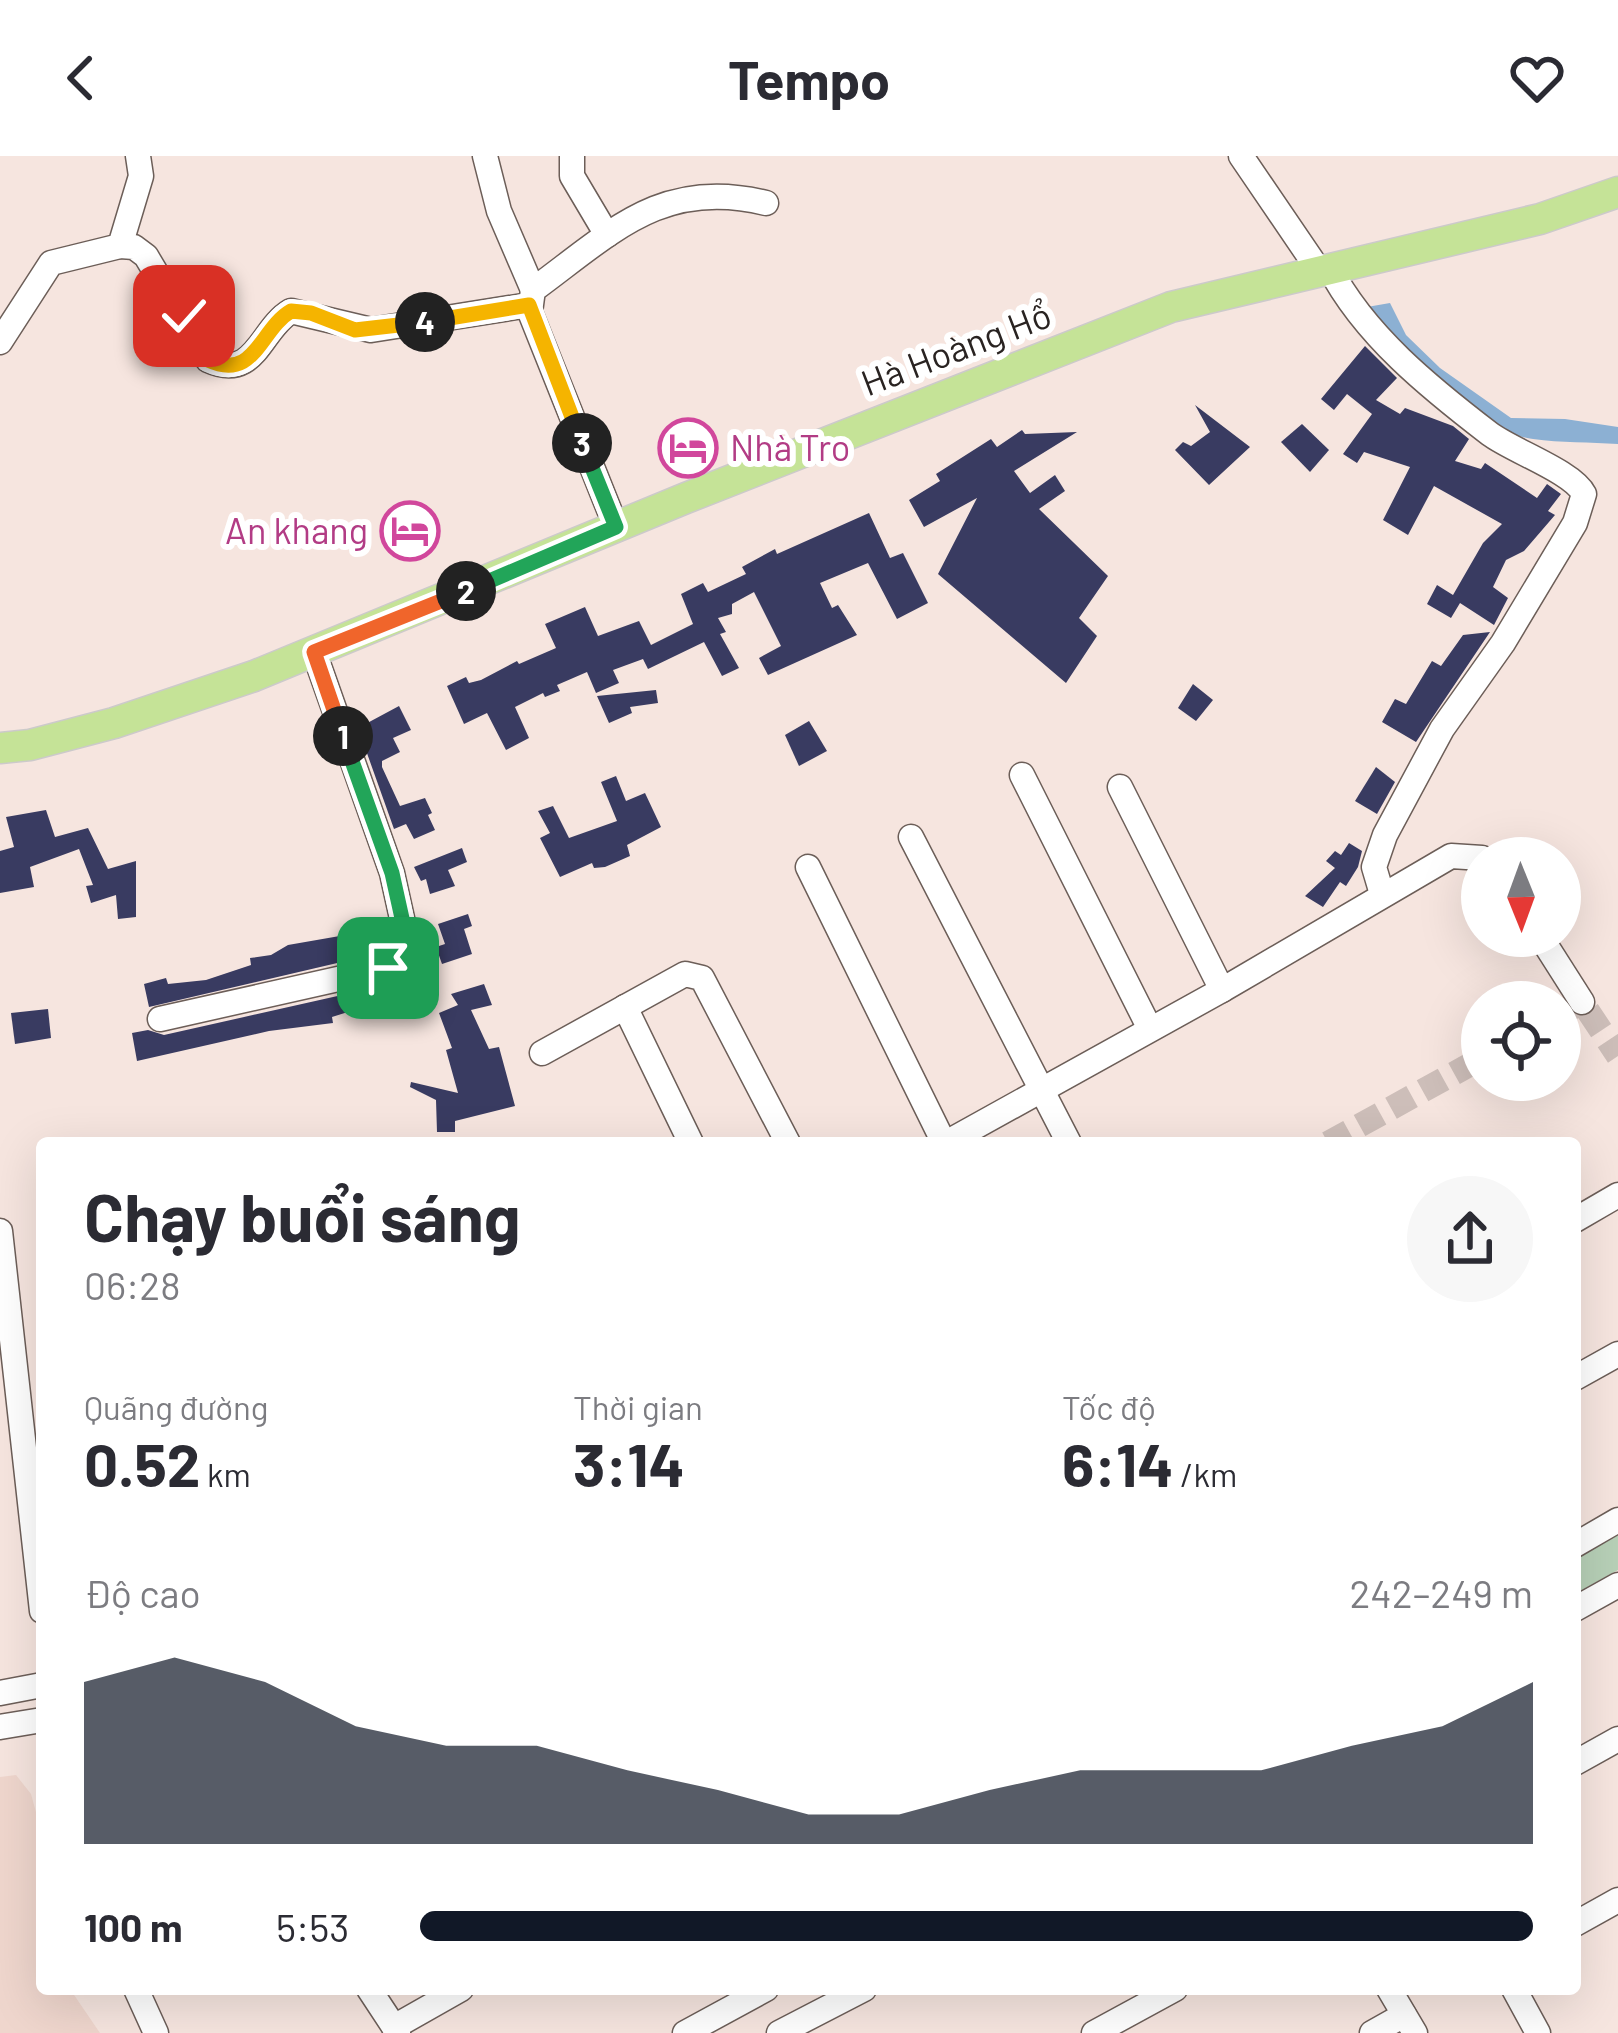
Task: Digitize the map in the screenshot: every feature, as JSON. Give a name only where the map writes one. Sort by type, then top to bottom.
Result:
[{"type":"main road","name":"Hà Hoàng Hổ","points":[[0,748],[30,746],[114,724],[318,663],[616,527],[1171,307],[1328,274],[1540,219],[1618,193]]},
{"type":"street","points":[[120,246],[141,176],[138,156]]},
{"type":"street","points":[[485,156],[499,211],[616,527]]},
{"type":"street","points":[[572,156],[572,176],[607,236]]},
{"type":"street","points":[[1241,156],[1355,311],[1492,435],[1570,478],[1584,494],[1575,524],[1503,643],[1442,729],[1385,835],[1374,867],[1382,894]]},
{"type":"street","points":[[0,342],[51,263],[120,246],[134,247],[146,256],[208,360],[239,365],[253,356],[291,311],[371,330],[531,297],[607,236],[653,207],[684,198],[741,197],[766,203]]},
{"type":"street","points":[[160,1019],[388,968],[409,950],[392,873],[318,663]]},
{"type":"street","points":[[1022,775],[1150,1029]]},
{"type":"street","points":[[1120,787],[1222,990]]},
{"type":"street","points":[[911,837],[1066,1137]]},
{"type":"street","points":[[956,1137],[1222,990],[1382,894],[1451,856],[1461,857]]},
{"type":"street","points":[[808,868],[942,1137]]},
{"type":"street","points":[[1553,957],[1582,1002]]},
{"type":"street","points":[[542,1053],[685,974],[702,978],[785,1137]]},
{"type":"street","points":[[625,1007],[683,1137]]},
{"type":"street","points":[[1581,1217],[1618,1196]]},
{"type":"street","points":[[0,1231],[36,1478]]},
{"type":"street","points":[[1581,1375],[1618,1354]]},
{"type":"street","points":[[1581,1542],[1618,1520]]},
{"type":"street","points":[[1581,1606],[1618,1585]]},
{"type":"street","points":[[0,1693],[36,1686]]},
{"type":"street","points":[[0,1727],[36,1721]]},
{"type":"street","points":[[1581,1760],[1618,1739]]},
{"type":"street","points":[[1581,1921],[1618,1900]]},
{"type":"street","points":[[144,1995],[156,2033]]},
{"type":"street","points":[[373,1995],[396,2030],[451,1995]]},
{"type":"street","points":[[685,2033],[747,1995]]},
{"type":"street","points":[[753,1995],[768,2033]]},
{"type":"street","points":[[779,2033],[852,1995]]},
{"type":"street","points":[[1094,2033],[1164,1995]]},
{"type":"street","points":[[1372,2033],[1410,2024],[1393,1995]]},
{"type":"street","points":[[1517,1995],[1538,2033]]},
{"type":"shaded area","points":[[16,1775],[31,1794],[36,1812],[36,1995],[74,1995],[100,2033],[0,2033],[0,1777]]},
{"type":"green space","points":[[1618,1535],[1618,1570],[1581,1591],[1581,1556]]},
{"type":"water","points":[[1390,303],[1406,335],[1440,368],[1511,418],[1618,427],[1618,444],[1533,439],[1484,421],[1441,388],[1367,307]]},
{"type":"building","points":[[1365,346],[1397,378],[1376,400],[1400,414],[1405,408],[1453,426],[1469,439],[1455,461],[1481,469],[1485,463],[1537,498],[1547,484],[1561,494],[1548,511],[1555,515],[1524,551],[1506,560],[1493,587],[1508,598],[1494,625],[1460,603],[1451,618],[1427,604],[1437,585],[1453,595],[1483,543],[1502,524],[1434,486],[1408,535],[1383,520],[1410,467],[1364,452],[1357,463],[1343,454],[1372,414],[1347,394],[1334,410],[1321,399]]},
{"type":"building","points":[[1195,405],[1250,447],[1209,485],[1175,450],[1183,442],[1191,446],[1210,432]]},
{"type":"building","points":[[1302,424],[1329,450],[1310,472],[1281,442]]},
{"type":"building","points":[[1022,430],[1025,434],[1077,432],[1014,471],[1030,493],[1055,475],[1065,491],[1039,509],[1108,576],[1079,618],[1097,636],[1066,683],[938,574],[977,498],[924,527],[909,500],[940,481],[936,474],[991,439],[997,447]]},
{"type":"building","points":[[869,513],[890,558],[903,553],[928,603],[897,619],[868,563],[820,583],[832,608],[838,605],[857,635],[768,675],[759,658],[781,646],[754,592],[732,604],[732,614],[718,618],[726,632],[720,634],[739,668],[722,676],[704,642],[648,669],[643,659],[613,670],[619,683],[596,693],[587,672],[557,685],[560,691],[545,697],[543,693],[515,707],[529,738],[506,750],[487,713],[464,724],[447,686],[466,677],[469,683],[481,680],[556,648],[545,624],[585,607],[598,636],[639,621],[651,645],[693,624],[681,594],[703,583],[708,592],[746,574],[742,567],[775,549],[777,554]]},
{"type":"building","points":[[1490,632],[1416,742],[1382,722],[1395,699],[1406,704],[1432,661],[1441,666],[1463,635]]},
{"type":"building","points":[[1193,684],[1213,700],[1196,721],[1178,708]]},
{"type":"building","points":[[656,690],[658,703],[630,707],[632,713],[609,723],[597,696]]},
{"type":"building","points":[[399,706],[411,730],[393,738],[400,752],[382,761],[382,767],[400,806],[425,798],[432,813],[428,815],[435,830],[414,839],[406,824],[394,829],[358,728]]},
{"type":"building","points":[[809,721],[827,751],[799,766],[785,735]]},
{"type":"building","points":[[1376,767],[1395,782],[1377,814],[1355,801]]},
{"type":"building","points":[[616,776],[626,801],[645,793],[661,827],[627,845],[630,856],[605,867],[594,868],[592,863],[560,877],[540,838],[550,833],[538,811],[553,806],[569,838],[617,821],[601,782]]},
{"type":"building","points":[[46,810],[55,837],[88,828],[108,869],[136,861],[136,917],[118,919],[116,895],[91,903],[86,886],[93,885],[79,849],[30,867],[34,887],[0,893],[0,851],[14,847],[6,817]]},
{"type":"building","points":[[1349,843],[1362,851],[1358,867],[1346,886],[1340,882],[1323,907],[1305,896],[1335,868],[1326,861],[1335,851],[1341,855]]},
{"type":"building","points":[[462,848],[467,862],[448,870],[455,886],[430,894],[426,879],[421,881],[414,867]]},
{"type":"building","points":[[468,914],[472,926],[464,929],[472,954],[442,964],[436,947],[445,944],[438,924]]},
{"type":"building","points":[[380,929],[380,953],[149,1007],[144,984],[166,978],[168,984],[206,980],[251,965],[250,958],[271,955],[288,945]]},
{"type":"building","points":[[404,976],[409,1001],[370,1005],[332,1017],[333,1023],[269,1031],[137,1061],[132,1033],[148,1030],[164,1035],[391,984]]},
{"type":"building","points":[[484,984],[492,1005],[471,1010],[489,1049],[499,1047],[515,1106],[455,1121],[455,1132],[437,1132],[436,1100],[410,1087],[411,1082],[458,1093],[446,1050],[452,1048],[439,1013],[458,1005],[451,994]]},
{"type":"building","points":[[48,1009],[51,1038],[15,1044],[11,1013]]},
{"type":"tunnel","points":[[1581,1003],[1618,1056]]},
{"type":"tunnel","points":[[1339,1137],[1461,1070]]},
{"type":"place","name":"Nhà Tro","points":[[688,448]]},
{"type":"place","name":"An khang","points":[[410,531]]},
{"type":"route","points":[[184,316],[208,360],[233,366],[253,356],[291,311],[301,310],[355,330],[371,330],[529,305],[616,527],[314,652],[392,873],[409,950],[388,968]]}]
